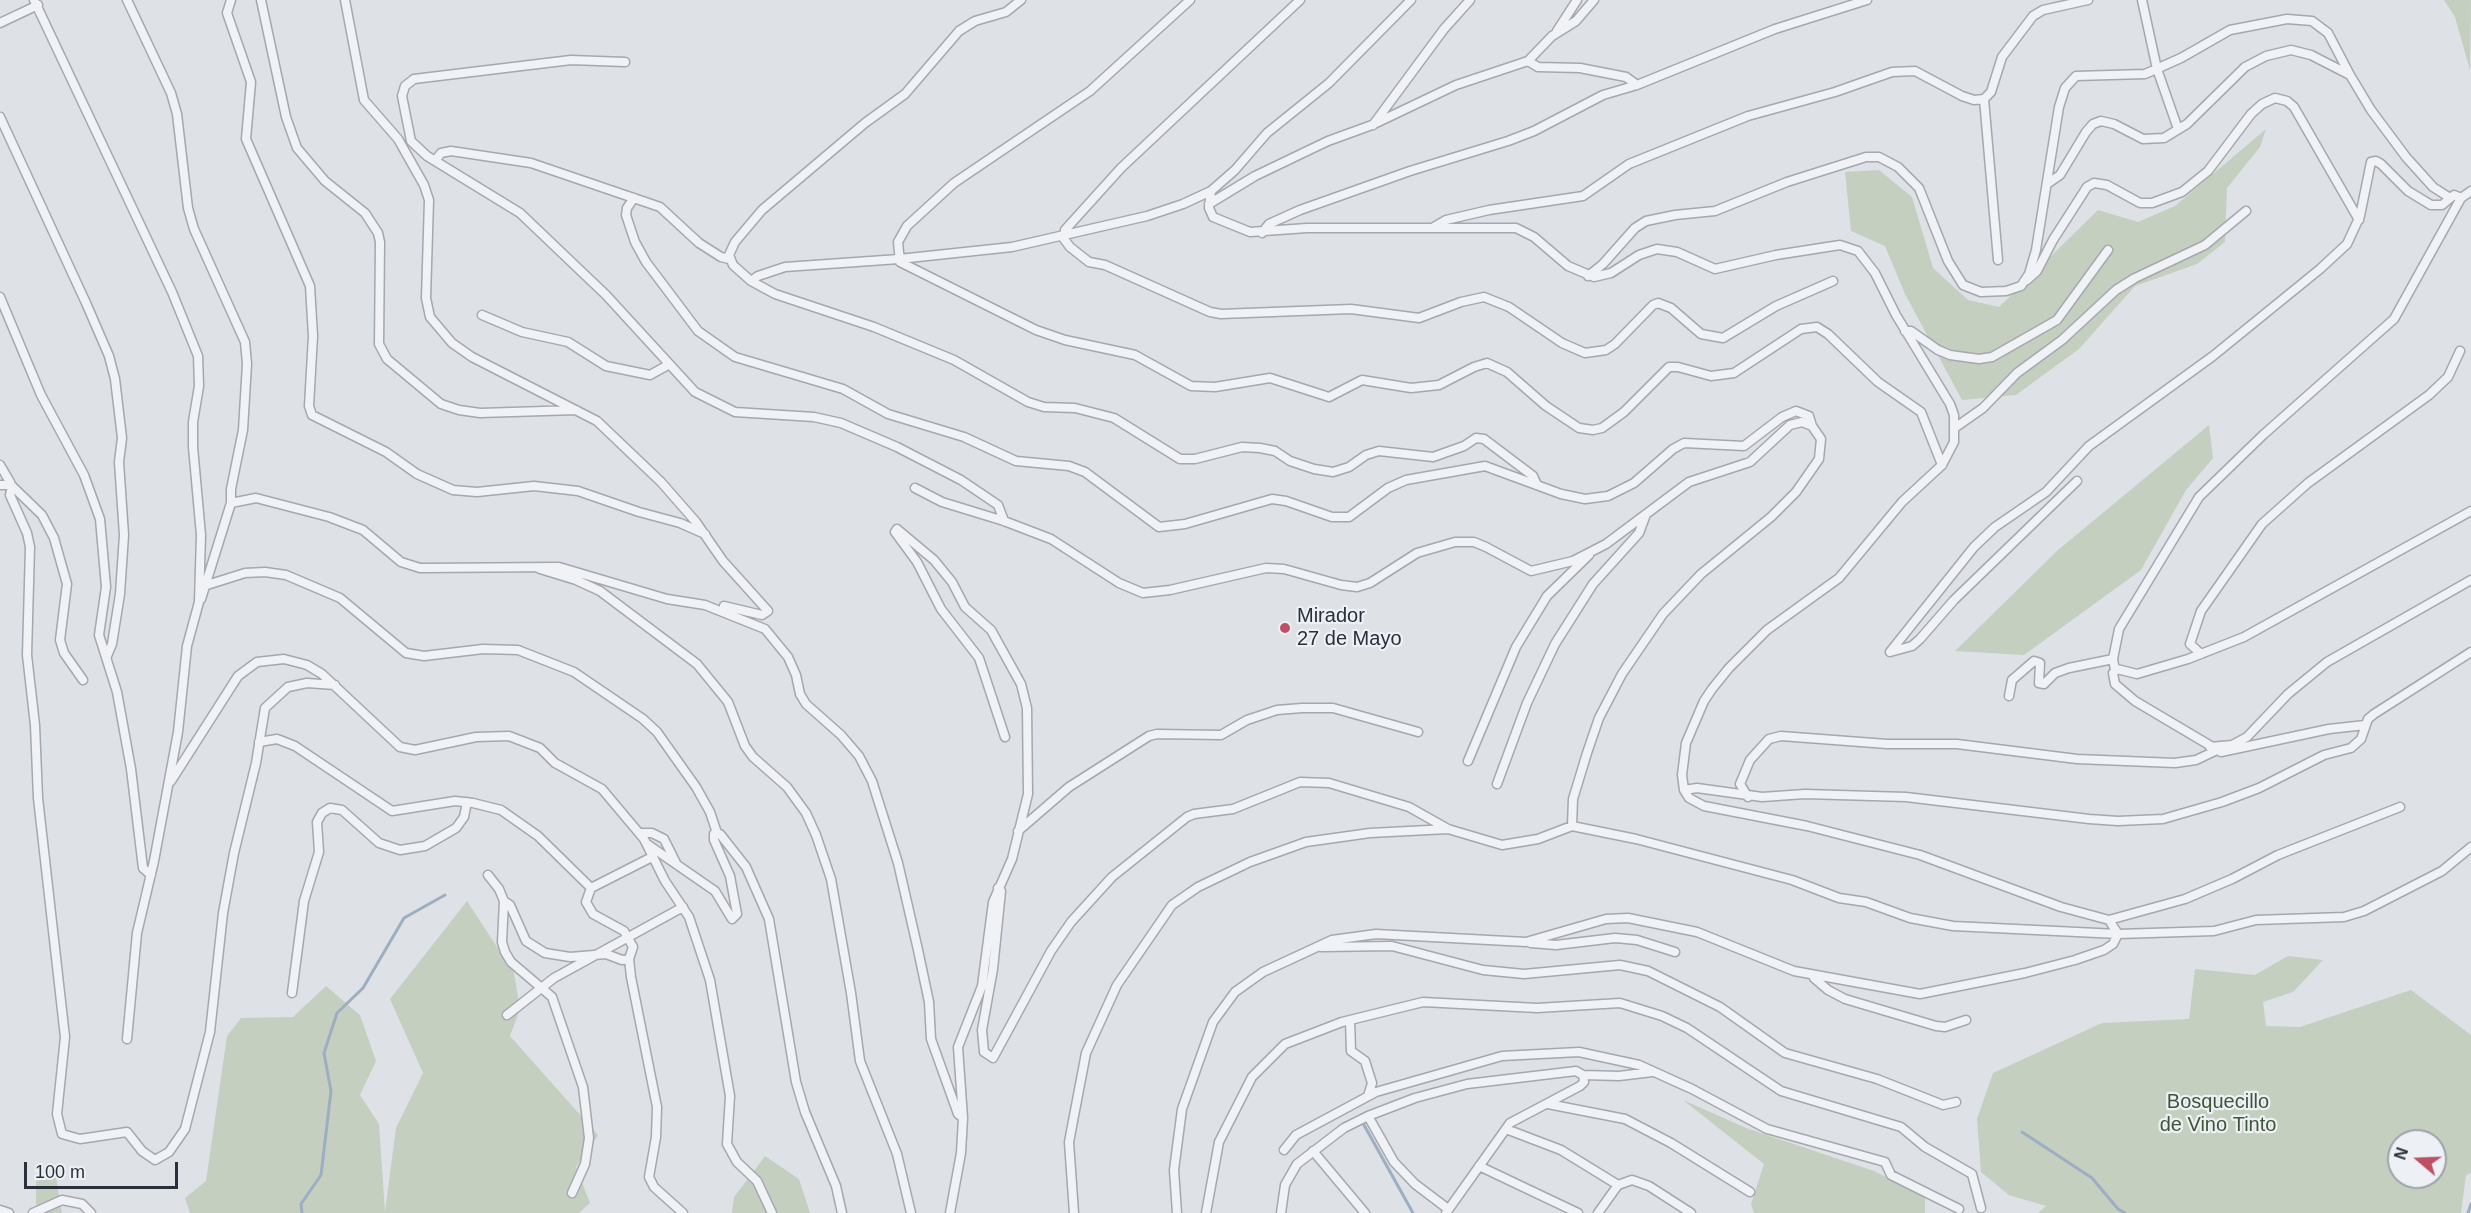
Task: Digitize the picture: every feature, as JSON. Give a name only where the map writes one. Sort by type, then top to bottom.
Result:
[{"type":"street","points":[[127,0],[171,93],[177,114],[188,208],[194,229],[245,342],[247,364],[243,430],[231,489],[231,503],[187,646],[181,708],[151,875],[137,933],[127,1039]]},
{"type":"street","points":[[231,0],[227,13],[251,82],[246,139],[310,286],[313,336],[309,399],[312,415],[386,452],[417,474],[453,490],[477,492],[534,486],[578,491],[680,523],[705,534]]},
{"type":"street","points":[[261,0],[286,117],[297,148],[325,181],[364,213],[378,233],[380,242],[379,344],[387,359],[441,404],[459,410],[480,413],[577,410]]},
{"type":"street","points":[[345,0],[364,100],[398,139],[429,200],[426,303],[430,317],[452,343],[472,357],[604,426],[679,501],[723,561],[768,611],[764,615],[719,605],[716,609]]},
{"type":"street","points":[[729,259],[735,242],[752,219],[865,123],[905,94],[959,31],[975,21],[1006,12],[1021,0]]},
{"type":"street","points":[[1190,0],[1090,91],[954,183],[907,226],[898,243],[899,259],[902,264],[1036,330],[1065,340],[1135,355],[1191,387],[1215,387],[1270,378],[1329,397],[1362,381],[1411,388],[1438,386],[1486,363],[1507,372],[1564,419],[1579,428],[1593,430],[1602,428],[1624,412],[1669,367],[1678,367],[1711,376],[1734,373],[1801,329],[1817,327],[1828,334],[1878,382],[1921,412],[1942,465]]},
{"type":"street","points":[[1064,236],[1068,227],[1132,158],[1300,0]]},
{"type":"street","points":[[751,281],[758,276],[785,267],[1012,248],[1147,216],[1211,191],[1235,170],[1266,134],[1344,69],[1411,0]]},
{"type":"street","points":[[1372,125],[1437,37],[1470,0]]},
{"type":"street","points":[[1209,204],[1255,176],[1328,141],[1372,125],[1456,85],[1528,61],[1557,31],[1577,0]]},
{"type":"street","points":[[1557,31],[1576,21],[1594,0]]},
{"type":"street","points":[[1262,233],[1269,224],[1300,210],[1410,171],[1508,141],[1534,131],[1603,95],[1637,85],[1774,29],[1867,0]]},
{"type":"street","points":[[1998,260],[1984,99],[1991,92],[2002,57],[2033,16],[2043,10],[2088,0]]},
{"type":"street","points":[[2142,0],[2157,69],[2178,129]]},
{"type":"street","points":[[0,23],[36,3],[194,342],[199,368],[193,447],[201,535],[199,602]]},
{"type":"street","points":[[2025,281],[2036,250],[2059,107],[2070,81],[2083,74],[2136,75],[2157,69],[2230,30],[2264,21],[2300,19],[2312,21],[2328,33],[2371,110],[2406,157],[2433,187],[2450,198]]},
{"type":"street","points":[[2047,184],[2060,175],[2093,124],[2101,121],[2114,124],[2144,139],[2164,138],[2178,129],[2245,67],[2276,53],[2299,51],[2350,75]]},
{"type":"street","points":[[625,63],[594,59],[571,60],[414,79],[405,86],[402,96],[407,130],[418,150],[520,213],[606,295],[695,392],[735,412],[827,419],[897,447],[987,496],[998,505],[1004,521]]},
{"type":"street","points":[[1528,61],[1538,66],[1580,68],[1615,74],[1632,79],[1637,85]]},
{"type":"street","points":[[1434,228],[1446,220],[1489,210],[1583,196],[1629,164],[1748,116],[1835,92],[1892,72],[1916,71],[1962,96],[1984,99]]},
{"type":"street","points":[[1588,276],[1635,228],[1646,221],[1675,214],[1715,212],[1787,182],[1866,157],[1879,157],[1898,167],[1919,188],[1953,272],[1967,289],[1981,292],[2006,291],[2025,281],[2037,271],[2053,240],[2087,187],[2094,183],[2107,185],[2140,203],[2152,203],[2181,192],[2208,171],[2251,114],[2262,104],[2276,98],[2287,101],[2294,107],[2359,220]]},
{"type":"street","points":[[0,117],[86,303],[109,356],[115,380],[122,438],[119,462],[124,535],[120,594],[112,644],[106,656]]},
{"type":"street","points":[[435,161],[441,153],[451,151],[531,163],[660,207],[699,243],[721,257],[729,259],[751,281],[775,294],[874,327],[954,360],[1028,402],[1044,407],[1075,408],[1114,418],[1180,459],[1196,459],[1242,447],[1260,448],[1275,451],[1290,460],[1314,469],[1333,472],[1379,451],[1434,457],[1464,446],[1476,438],[1488,440],[1494,444],[1533,476],[1537,485]]},
{"type":"street","points":[[2077,481],[1954,600],[1920,639],[1912,646],[1890,652],[1974,547],[1995,527],[2046,492],[2089,446],[2213,356],[2320,269],[2347,244],[2359,220],[2368,168],[2374,161],[2381,164],[2408,191],[2427,204],[2440,206],[2456,195],[2462,198]]},
{"type":"street","points":[[1211,191],[1209,212],[1219,220],[1250,232],[1262,233],[1307,228],[1516,228],[1534,237],[1568,266],[1588,276],[1604,276],[1640,255],[1657,249],[1677,252],[1715,269],[1776,255],[1840,245],[1851,247],[1865,258],[1905,331],[1950,404],[1956,428],[1954,442],[1942,465],[1896,508],[1839,578],[1767,630],[1724,675],[1704,701],[1686,743],[1682,775],[1684,790],[1689,798],[1704,806],[1807,826],[1896,848],[2061,907],[2109,920],[2185,898],[2232,879],[2278,855],[2400,807]]},
{"type":"street","points":[[2365,725],[2329,729],[2228,752],[2213,749],[2135,701],[2115,684],[2113,659],[2119,629],[2157,570],[2199,497],[2263,435],[2394,319],[2462,198],[2471,191]]},
{"type":"street","points":[[634,198],[627,208],[626,215],[634,242],[646,262],[698,331],[735,357],[843,388],[888,414],[964,437],[1016,461],[1069,466],[1085,472],[1159,527],[1185,524],[1272,499],[1286,501],[1332,517],[1349,517],[1388,488],[1406,480],[1479,467],[1494,468],[1537,485],[1585,499],[1608,496],[1634,483],[1673,449],[1684,443],[1744,446],[1782,417],[1796,411],[1809,416],[1812,426],[1821,439],[1819,459],[1796,492],[1771,517],[1701,574],[1663,614],[1622,674],[1599,718],[1587,753],[1573,799],[1572,826]]},
{"type":"street","points":[[1956,428],[1983,408],[2017,373],[2062,340],[2116,290],[2135,278],[2205,245],[2246,211]]},
{"type":"street","points":[[1064,236],[1070,247],[1089,262],[1105,265],[1210,312],[1221,314],[1351,309],[1419,318],[1461,302],[1484,297],[1509,307],[1562,343],[1585,353],[1605,350],[1615,344],[1653,305],[1658,303],[1671,308],[1701,333],[1723,338],[1776,306],[1833,281]]},
{"type":"street","points":[[1905,331],[1913,332],[1938,350],[1950,355],[1979,359],[1992,357],[2057,320],[2108,250]]},
{"type":"street","points":[[0,297],[41,396],[84,475],[100,519],[106,587],[99,635],[117,692],[129,758],[142,868],[151,875]]},
{"type":"street","points":[[482,315],[522,332],[568,342],[606,366],[650,375],[668,365]]},
{"type":"street","points":[[2201,654],[2190,644],[2201,611],[2262,524],[2308,483],[2429,395],[2448,376],[2460,351]]},
{"type":"street","points":[[915,488],[953,507],[1004,521],[1063,544],[1119,583],[1143,593],[1170,590],[1266,568],[1284,569],[1341,585],[1365,586],[1417,553],[1455,542],[1480,545],[1531,571],[1573,561],[1645,516],[1689,482],[1750,462],[1790,425],[1802,422],[1812,426]]},
{"type":"street","points":[[0,465],[8,476],[7,485],[10,495],[27,533],[30,547],[27,655],[35,724],[38,798],[65,1037],[57,1114],[62,1134],[80,1139],[127,1132],[142,1151],[155,1160],[169,1152],[185,1129],[210,1032],[223,913],[265,708],[279,692],[298,684],[335,685]]},
{"type":"street","points":[[7,485],[42,515],[58,549],[67,584],[60,640],[64,652],[83,680]]},
{"type":"street","points":[[231,503],[256,498],[329,517],[363,530],[401,562],[420,568],[569,569],[667,598],[716,609],[765,629],[776,639],[788,657],[796,675],[800,694],[806,704],[841,735],[859,756],[872,781],[898,863],[918,950],[929,1002],[931,1039],[958,1114],[963,1118]]},
{"type":"street","points":[[2115,670],[2138,674],[2201,654],[2244,637],[2471,511]]},
{"type":"street","points":[[1497,784],[1527,703],[1556,645],[1593,584],[1638,533],[1645,516]]},
{"type":"street","points":[[950,1213],[960,1166],[963,1118],[958,1047],[982,986],[988,930],[998,888],[1012,859],[1028,794],[1030,753],[1028,708],[1021,684],[995,637],[965,607],[944,571],[897,529],[895,532],[917,562],[941,609],[979,658],[1005,737]]},
{"type":"street","points":[[1468,761],[1516,647],[1546,596],[1593,550]]},
{"type":"street","points":[[538,567],[600,591],[698,664],[728,702],[745,746],[787,788],[806,813],[831,879],[851,993],[860,1061],[897,1154],[911,1213]]},
{"type":"street","points":[[207,585],[255,572],[286,574],[340,598],[406,654],[424,657],[507,649],[533,655],[574,672],[628,708],[657,732],[696,787],[710,812],[717,833],[746,867],[769,919],[796,1082],[805,1112],[836,1186],[842,1213]]},
{"type":"street","points":[[1748,797],[1740,784],[1749,760],[1769,739],[1781,736],[1887,744],[1957,744],[2077,759],[2175,764],[2196,760],[2213,749],[2232,745],[2247,737],[2288,694],[2327,662],[2471,580]]},
{"type":"street","points":[[1684,790],[1697,788],[1748,797],[1805,795],[1906,797],[2090,819],[2163,819],[2249,792],[2324,755],[2350,748],[2361,739],[2365,725],[2374,714],[2471,652]]},
{"type":"street","points":[[168,782],[221,700],[248,666],[270,659],[295,660],[308,665],[335,685],[400,747],[416,750],[486,736],[509,736],[547,752],[555,763],[602,789],[640,833],[683,907],[696,935],[710,980],[730,1096],[727,1144],[737,1162],[758,1181],[772,1213]]},
{"type":"street","points":[[2009,696],[2012,680],[2034,660],[2040,663],[2039,683],[2043,684],[2055,673],[2069,668],[2113,659]]},
{"type":"street","points":[[1018,832],[1069,787],[1157,734],[1221,735],[1247,720],[1276,710],[1302,708],[1333,708],[1353,712],[1418,732]]},
{"type":"street","points":[[259,742],[277,739],[287,742],[392,812],[448,802],[467,802],[501,810],[528,829],[591,888]]},
{"type":"street","points":[[998,888],[1001,891],[993,969],[982,1030],[984,1052],[993,1058],[1027,991],[1071,922],[1113,877],[1187,817],[1233,809],[1288,786],[1315,782],[1409,807],[1448,830],[1502,844],[1538,839],[1572,826],[1636,839],[1792,880],[1839,898],[1866,902],[1910,918],[1953,926],[2118,934],[2214,931],[2256,920],[2344,916],[2364,910],[2442,871],[2471,847]]},
{"type":"street","points":[[292,993],[304,901],[319,852],[317,822],[322,813],[330,808],[342,810],[379,843],[400,850],[425,846],[456,828],[464,817],[467,802]]},
{"type":"street","points":[[1074,1213],[1070,1142],[1086,1053],[1117,985],[1172,905],[1198,887],[1250,862],[1306,842],[1370,833],[1448,830]]},
{"type":"street","points":[[640,833],[652,833],[664,839],[676,863]]},
{"type":"street","points":[[647,844],[715,891],[728,917],[736,918],[738,914],[730,876],[714,840],[717,833]]},
{"type":"street","points":[[652,857],[591,888],[586,897],[587,907],[618,927],[628,937],[633,947],[629,959],[657,1107],[656,1137],[649,1177],[654,1187],[682,1213]]},
{"type":"street","points":[[488,875],[499,889],[504,901],[502,942],[505,952],[511,962],[552,997],[579,1072],[586,1102],[588,1151],[572,1193]]},
{"type":"street","points":[[504,901],[510,905],[526,941],[537,949],[556,956],[606,954],[622,960],[629,959]]},
{"type":"street","points":[[507,1015],[542,987],[596,954],[683,907]]},
{"type":"street","points":[[1526,942],[1606,920],[1643,920],[1697,932],[1812,975],[1920,994],[2025,973],[2075,960],[2104,950],[2113,944],[2118,934]]},
{"type":"street","points":[[2109,920],[2118,934]]},
{"type":"street","points":[[1177,1213],[1174,1170],[1182,1109],[1213,1022],[1235,992],[1263,972],[1314,947],[1332,940],[1360,934],[1556,945],[1615,938],[1637,940],[1675,952]]},
{"type":"street","points":[[1314,947],[1392,946],[1483,970],[1524,974],[1589,966],[1629,967],[1674,983],[1719,1007],[1785,1053],[1876,1078],[1943,1105],[1956,1102]]},
{"type":"street","points":[[1812,975],[1828,990],[1845,999],[1936,1026],[1945,1028],[1966,1020]]},
{"type":"street","points":[[1206,1213],[1219,1142],[1252,1077],[1285,1044],[1350,1020],[1423,1002],[1537,1008],[1620,1003],[1637,1007],[1687,1028],[1781,1091],[1901,1127],[1925,1147],[1972,1174],[1981,1208]]},
{"type":"street","points":[[1350,1020],[1351,1051],[1365,1061],[1372,1083],[1368,1096]]},
{"type":"street","points":[[1284,1150],[1296,1136],[1368,1096],[1502,1056],[1579,1052],[1622,1060],[1653,1071],[1767,1129],[1885,1162],[1891,1175],[1959,1209]]},
{"type":"street","points":[[1281,1213],[1288,1175],[1313,1151],[1344,1128],[1415,1098],[1467,1084],[1576,1071],[1583,1074],[1619,1076],[1653,1071]]},
{"type":"street","points":[[1368,1116],[1394,1162],[1415,1184],[1447,1211],[1510,1123],[1582,1084],[1583,1074]]},
{"type":"street","points":[[1548,1103],[1625,1119],[1671,1143],[1750,1192]]},
{"type":"street","points":[[1506,1129],[1561,1149],[1617,1185]]},
{"type":"street","points":[[1313,1151],[1365,1213]]},
{"type":"street","points":[[1479,1166],[1578,1213]]},
{"type":"street","points":[[1598,1213],[1617,1185],[1632,1180],[1649,1186],[1691,1213]]},
{"type":"street","points":[[33,1213],[62,1200],[82,1204],[92,1213]]},
{"type":"street","points":[[0,1210],[9,1213]]},
{"type":"green space","points":[[2444,0],[2471,0],[2470,70],[2455,17]]},
{"type":"green space","points":[[2266,129],[2260,147],[2227,188],[2225,242],[2197,264],[2135,286],[2079,349],[2016,395],[1962,400],[1905,294],[1885,246],[1851,231],[1845,172],[1879,170],[1912,197],[1933,268],[1968,300],[1999,307],[2098,210],[2138,222],[2175,206]]},
{"type":"green space","points":[[2209,425],[2213,458],[2186,490],[2141,570],[2024,655],[1955,651],[2058,550]]},
{"type":"green space","points":[[467,901],[514,973],[520,1009],[510,1036],[598,1135],[576,1167],[590,1203],[579,1213],[190,1213],[185,1198],[206,1181],[227,1036],[241,1018],[293,1017],[326,986],[360,1015],[376,1061],[360,1095],[379,1124],[385,1212],[396,1128],[423,1073],[390,999]]},
{"type":"green space","name":"Bosquecillo de Vino Tinto","points":[[2288,956],[2323,960],[2293,992],[2263,1002],[2266,1026],[2300,1027],[2411,990],[2471,1035],[2471,1173],[2466,1175],[2461,1213],[2038,1213],[2046,1206],[2009,1195],[1981,1172],[1977,1119],[1993,1073],[2102,1023],[2189,1019],[2195,969],[2255,975]]},
{"type":"green space","points":[[1683,1100],[1746,1128],[1874,1171],[1925,1197],[1925,1213],[1754,1213],[1751,1204],[1764,1164]]},
{"type":"green space","points":[[765,1156],[799,1179],[810,1213],[732,1213],[734,1197]]},
{"type":"green space","points":[[56,1177],[62,1213],[36,1213],[36,1181]]},
{"type":"waterway","points":[[302,1213],[301,1204],[321,1175],[331,1091],[324,1053],[337,1013],[363,988],[404,918],[445,895]]},
{"type":"waterway","points":[[1364,1125],[1413,1213]]},
{"type":"waterway","points":[[2022,1132],[2092,1178],[2118,1209],[2125,1213]]},
{"type":"waterway","points":[[2468,1213],[2471,1204]]},
{"type":"place","name":"Mirador 27 de Mayo","points":[[1285,628]]}]
